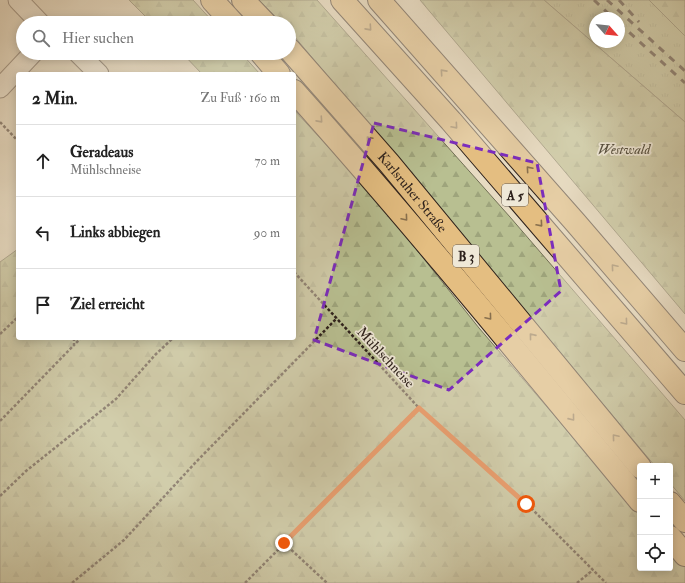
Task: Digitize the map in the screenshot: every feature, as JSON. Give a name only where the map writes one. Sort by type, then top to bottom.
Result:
[{"type":"main road","points":[[212,0],[227,16]]},
{"type":"main road","points":[[243,0],[258,16]]},
{"type":"main road","name":"A 5","points":[[342,0],[451,121],[685,393]]},
{"type":"main road","name":"A 5","points":[[379,0],[576,222],[685,350]]},
{"type":"main road","name":"Karlsruher Straße","points":[[296,57],[389,162],[637,463]]},
{"type":"main road","points":[[267,60],[277,72]]},
{"type":"main road","name":"Karlsruher Straße","points":[[296,92],[368,174],[638,499]]},
{"type":"main road","points":[[673,507],[685,521]]},
{"type":"main road","points":[[673,541],[685,555]]},
{"type":"street","points":[[18,0],[33,16]]},
{"type":"street","points":[[0,88],[27,60]]},
{"type":"street","points":[[85,60],[97,72]]},
{"type":"path","points":[[0,122],[16,139]]},
{"type":"path","name":"Mühlschneise","points":[[296,274],[419,408],[526,504],[606,583]]},
{"type":"path","points":[[72,583],[124,540],[196,462],[336,318]]},
{"type":"path","points":[[0,334],[16,319]]},
{"type":"path","points":[[74,340],[74,345]]},
{"type":"path","points":[[0,421],[79,340]]},
{"type":"path","points":[[0,496],[26,471],[116,398],[155,355],[171,340]]},
{"type":"path","points":[[245,583],[419,408]]},
{"type":"path","points":[[284,543],[327,583]]},
{"type":"path","points":[[577,583],[593,570]]},
{"type":"highlighted area","points":[[374,123],[537,163],[561,291],[449,390],[314,340]]},
{"type":"green space","points":[[129,0],[193,0],[208,16],[145,16]]},
{"type":"green space","points":[[259,0],[317,0],[510,217],[685,420],[685,501],[673,487],[673,463],[652,463],[296,38],[296,16],[275,16]]},
{"type":"green space","name":"Westwald","points":[[420,0],[544,0],[589,39],[589,48],[599,48],[685,122],[685,314]]},
{"type":"green space","points":[[544,0],[649,0],[685,36],[685,122],[599,48],[625,48],[625,12],[589,12],[589,39]]},
{"type":"green space","points":[[649,0],[685,0],[685,36]]},
{"type":"green space","points":[[189,60],[247,60],[258,72],[200,72]]},
{"type":"green space","points":[[296,112],[373,195],[479,328],[637,512],[637,571],[673,571],[673,553],[685,567],[685,583],[0,583],[0,262],[16,250],[16,340],[296,340]]},
{"type":"railway","points":[[594,0],[607,12]]},
{"type":"railway","points":[[607,0],[685,71]]},
{"type":"railway","points":[[619,0],[639,22]]},
{"type":"railway","points":[[625,28],[685,83]]},
{"type":"route","points":[[284,543],[419,408],[526,504]]}]
